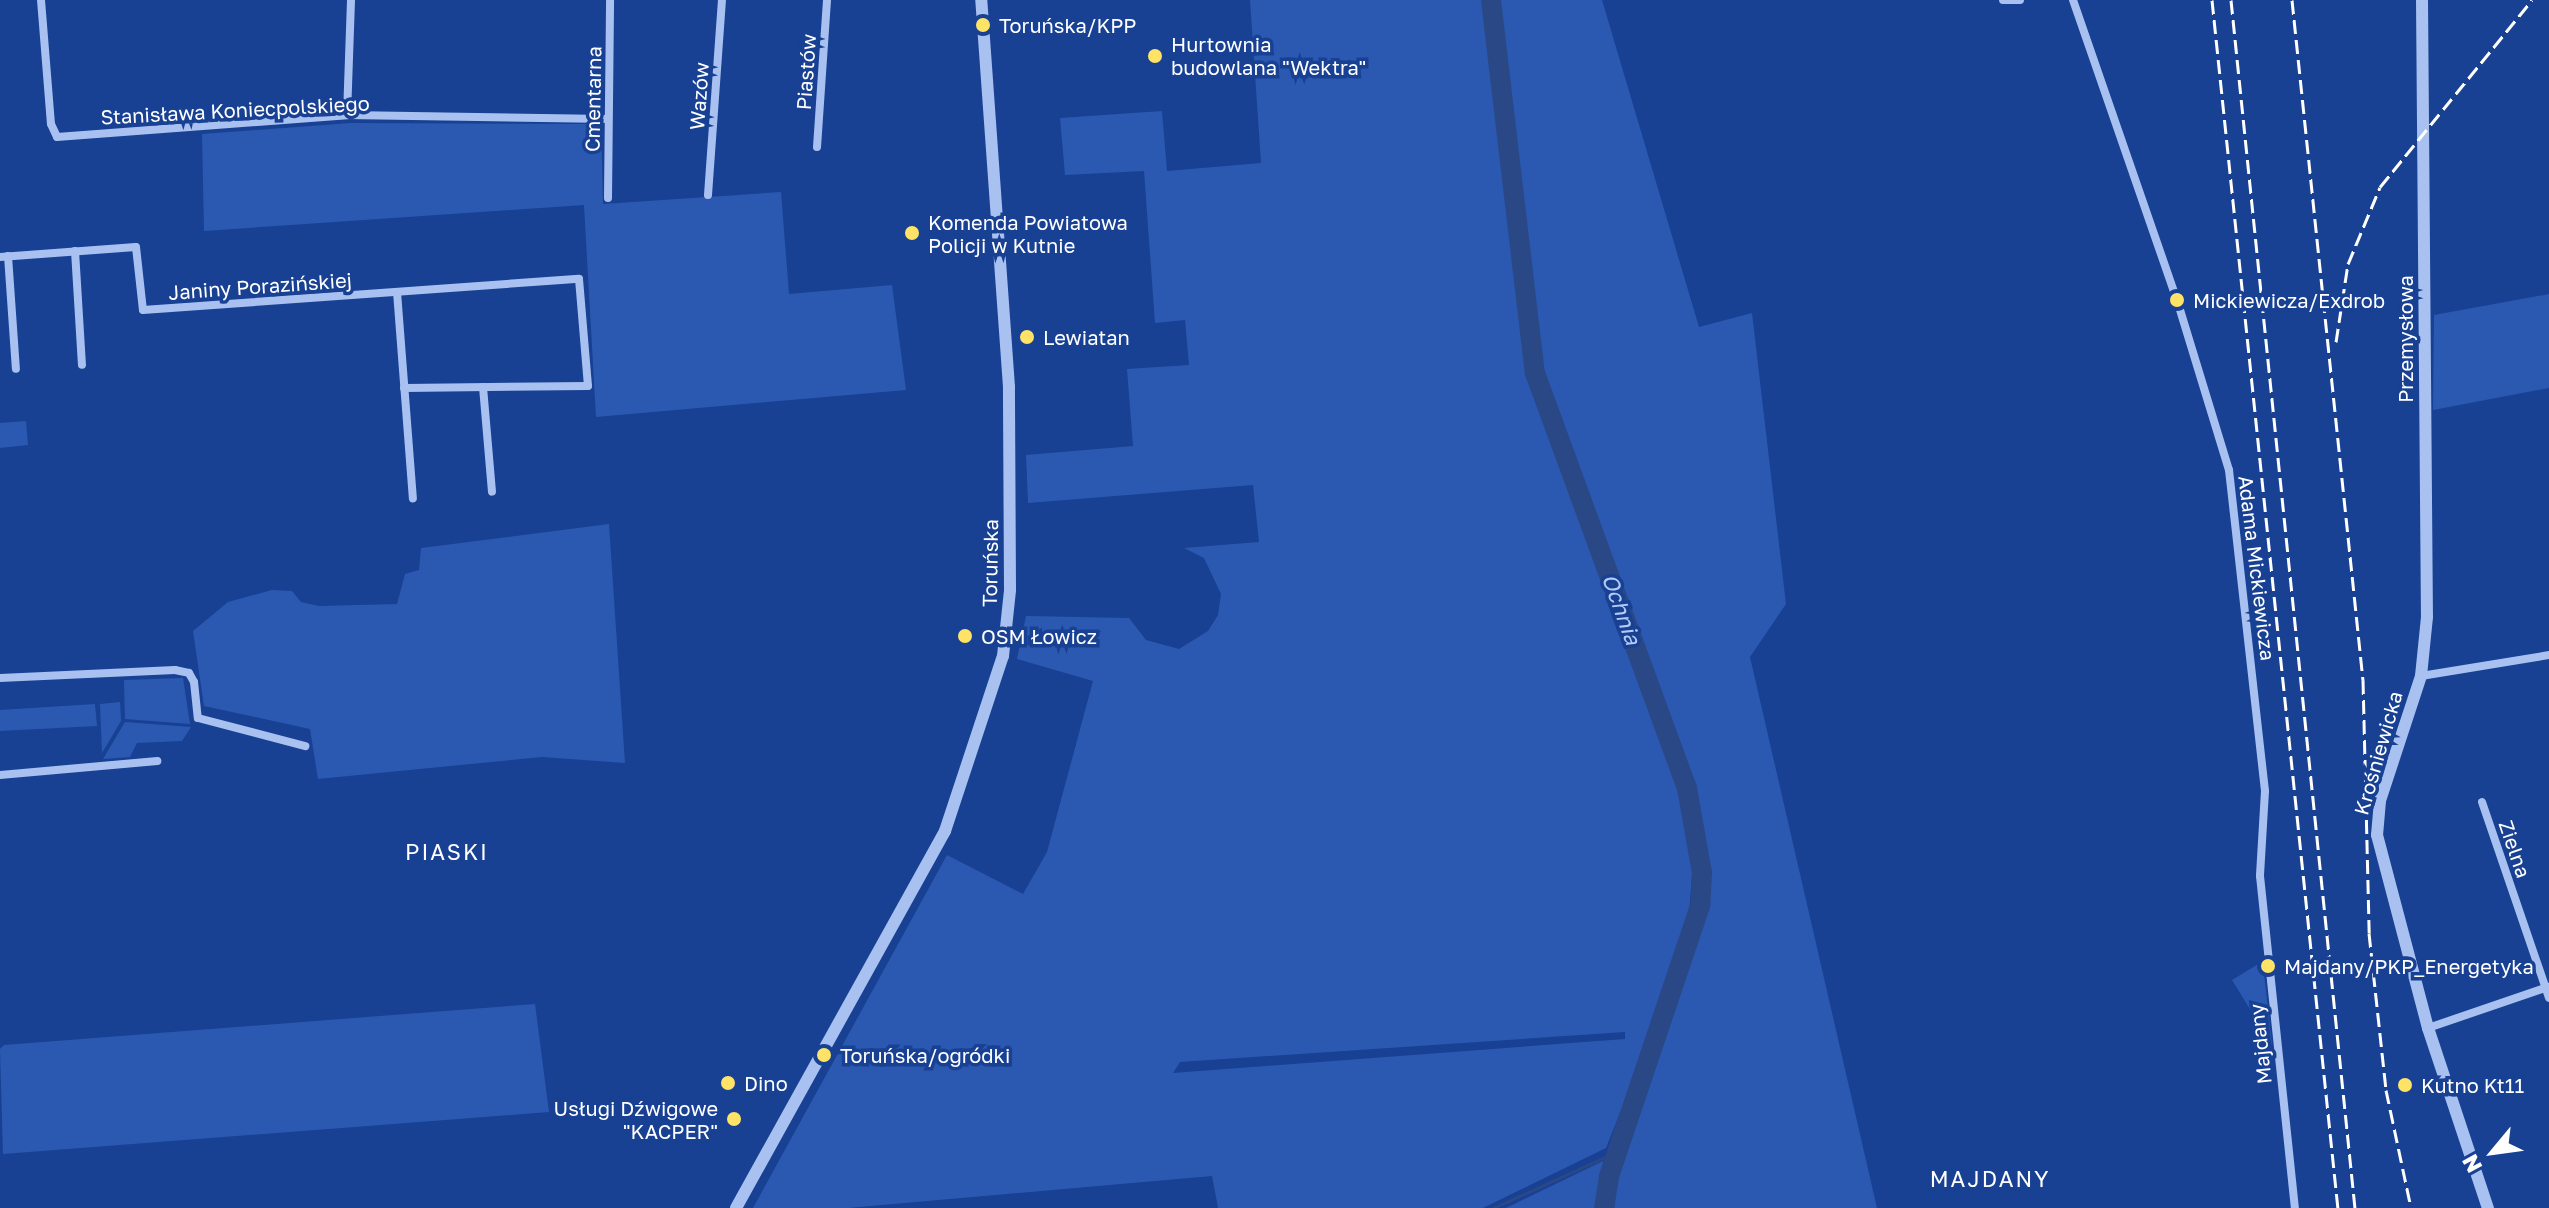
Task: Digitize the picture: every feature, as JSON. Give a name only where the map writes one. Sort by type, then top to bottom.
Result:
[{"type":"street","name":"Stanisława Koniecpolskiego","points":[[41,0],[51,124],[57,137],[347,115],[608,119]]},
{"type":"street","points":[[347,115],[351,0]]},
{"type":"street","name":"Cmentarna","points":[[608,198],[610,0]]},
{"type":"street","name":"Wazów","points":[[708,195],[722,0]]},
{"type":"street","name":"Piastów","points":[[817,147],[827,0]]},
{"type":"street","name":"Toruńska","points":[[736,1208],[945,831],[1003,656],[1010,590],[1009,387],[981,0]]},
{"type":"street","points":[[2003,0],[2020,0]]},
{"type":"street","name":"Adama Mickiewicza","points":[[2073,0],[2177,300],[2229,470],[2252,659],[2264,829]]},
{"type":"street","name":"Przemysłowa","points":[[2421,676],[2427,617],[2422,0]]},
{"type":"street","name":"Janiny Porazińskiej","points":[[4,257],[136,247],[143,310],[579,279],[588,386],[483,387]]},
{"type":"street","points":[[75,251],[82,365]]},
{"type":"street","points":[[4,257],[16,369]]},
{"type":"street","points":[[397,292],[413,498]]},
{"type":"street","points":[[404,388],[483,387],[492,492]]},
{"type":"street","points":[[2421,676],[2549,655]]},
{"type":"street","points":[[0,678],[189,673],[198,718],[305,746]]},
{"type":"street","name":"Krośniewicka","points":[[2421,676],[2376,823],[2395,920],[2488,1208]]},
{"type":"street","points":[[0,775],[157,761]]},
{"type":"street","name":"Zielna","points":[[2482,802],[2549,998]]},
{"type":"street","name":"Majdany","points":[[2264,829],[2260,876],[2295,1208]]},
{"type":"street","points":[[2428,1028],[2547,987]]},
{"type":"shaded area","points":[[1250,0],[1483,0],[1532,388],[1677,783],[1694,850],[1689,914],[1657,1020],[1606,1148],[1483,1208],[1218,1208],[1212,1176],[848,1208],[753,1208],[947,855],[1023,894],[1047,852],[1093,681],[1017,659],[1026,616],[1129,618],[1146,640],[1179,649],[1208,631],[1218,615],[1221,594],[1204,558],[1184,548],[1259,542],[1253,485],[1028,503],[1026,455],[1133,446],[1127,369],[1189,365],[1185,320],[1155,323],[1144,171],[1065,175],[1060,118],[1162,111],[1167,171],[1261,163]],"holes":[[[1625,1032],[1625,1039],[1173,1073],[1180,1062]]]},
{"type":"shaded area","points":[[1497,0],[1602,0],[1699,327],[1752,313],[1786,604],[1750,657],[1877,1208],[1614,1208],[1617,1182],[1699,924],[1708,878],[1691,780],[1543,375]]},
{"type":"shaded area","points":[[351,123],[601,124],[603,204],[781,192],[789,294],[892,285],[906,390],[596,417],[584,205],[204,231],[202,134]]},
{"type":"shaded area","points":[[2549,294],[2549,388],[2433,410],[2434,315]]},
{"type":"shaded area","points":[[26,421],[28,445],[0,448],[0,423]]},
{"type":"shaded area","points":[[609,524],[625,763],[542,757],[318,779],[310,729],[204,706],[193,631],[228,602],[272,590],[292,591],[301,602],[319,606],[397,604],[405,574],[419,570],[421,548]]},
{"type":"shaded area","points":[[183,678],[190,724],[125,719],[124,680]]},
{"type":"shaded area","points":[[120,702],[121,721],[102,753],[100,704]]},
{"type":"shaded area","points":[[95,704],[97,726],[0,731],[0,710]]},
{"type":"shaded area","points":[[125,722],[191,727],[182,741],[137,743],[130,757],[103,759]]},
{"type":"shaded area","points":[[2263,964],[2272,1045],[2232,980]]},
{"type":"shaded area","points":[[535,1004],[549,1112],[3,1154],[0,1049],[4,1045]]},
{"type":"shaded area","points":[[1603,1161],[1606,1171],[1599,1208],[1506,1208]]},
{"type":"waterway","name":"Ochnia","points":[[1491,0],[1535,373],[1687,788],[1702,873],[1700,906],[1609,1177],[1604,1208]]},
{"type":"waterway","points":[[1493,1208],[1618,1151]]},
{"type":"railway","points":[[2212,0],[2338,1208]]},
{"type":"railway","points":[[2231,0],[2355,1208]]},
{"type":"railway","points":[[2292,0],[2363,680],[2369,933],[2386,1090],[2411,1208]]},
{"type":"railway","points":[[2336,342],[2348,264],[2380,187],[2532,0]]},
{"type":"place","name":"Toruńska/KPP","points":[[983,25]]},
{"type":"place","name":"Hurtownia budowlana \"Wektra\"","points":[[1155,56]]},
{"type":"place","name":"Komenda Powiatowa Policji w Kutnie","points":[[912,233]]},
{"type":"place","name":"Mickiewicza/Exdrob","points":[[2177,300]]},
{"type":"place","name":"Lewiatan","points":[[1027,337]]},
{"type":"place","name":"OSM Łowicz","points":[[965,636]]},
{"type":"place","name":"Majdany/PKP_Energetyka","points":[[2268,966]]},
{"type":"place","name":"Toruńska/ogródki","points":[[824,1055]]},
{"type":"place","name":"Dino","points":[[728,1083]]},
{"type":"place","name":"Kutno Kt11","points":[[2405,1085]]},
{"type":"place","name":"Usługi Dźwigowe \"KACPER\"","points":[[734,1119]]},
{"type":"district","name":"PIASKI","points":[[447,852]]},
{"type":"district","name":"MAJDANY","points":[[1990,1179]]}]
